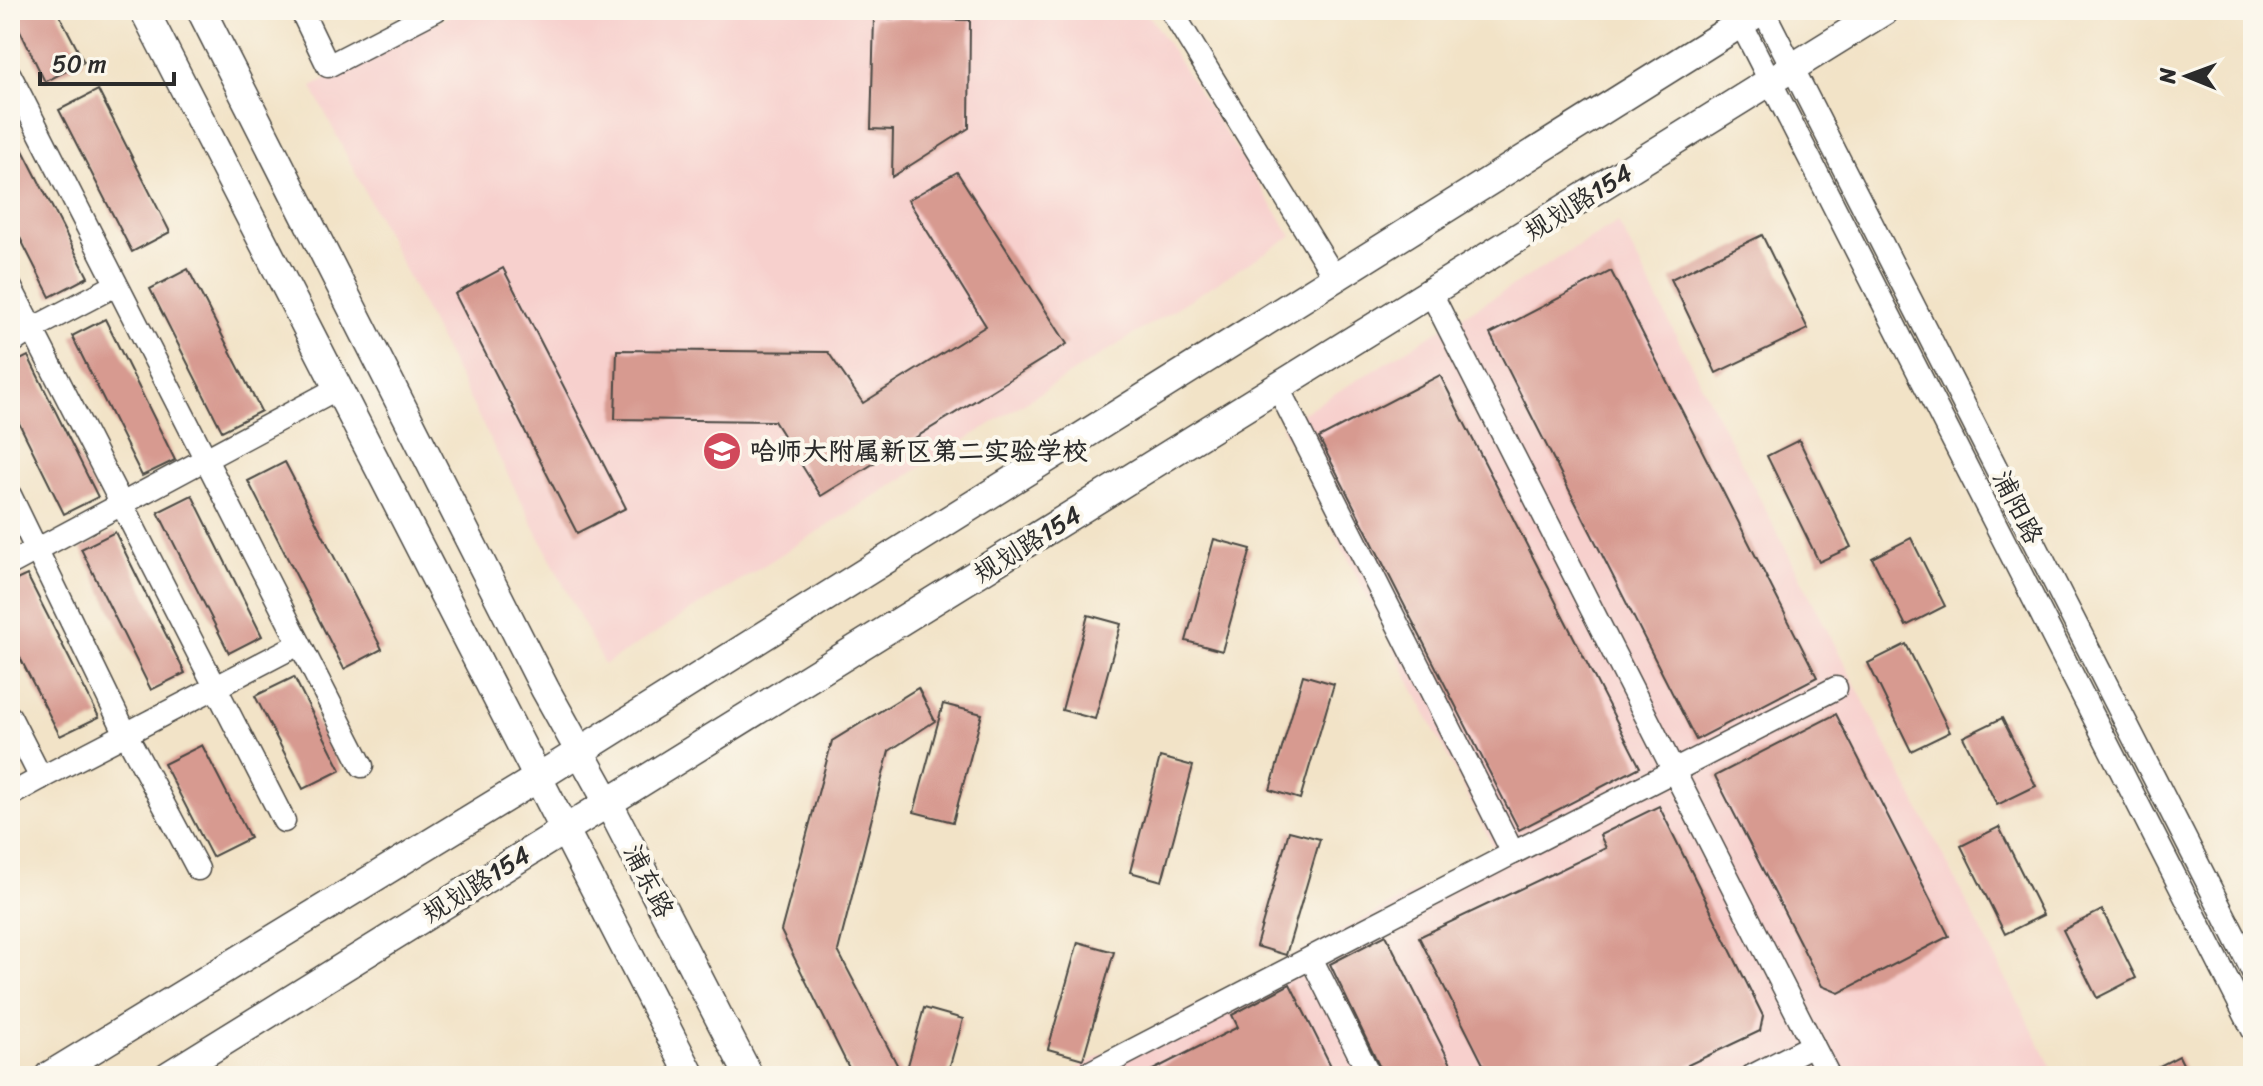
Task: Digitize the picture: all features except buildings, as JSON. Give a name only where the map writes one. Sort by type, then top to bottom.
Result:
[{"type":"main road","name":"浦东路","points":[[144,10],[691,1076]]},
{"type":"main road","name":"浦东路","points":[[201,10],[545,689],[609,804],[749,1076]]},
{"type":"main road","name":"规划路154","points":[[168,1076],[1885,10]]},
{"type":"main road","points":[[49,1076],[539,777],[1335,278],[1750,13]]},
{"type":"street","points":[[301,10],[328,66],[436,10]]},
{"type":"street","points":[[1171,10],[1335,278]]},
{"type":"street","name":"浦阳路","points":[[1750,13],[2253,1030]]},
{"type":"street","points":[[10,75],[362,766]]},
{"type":"street","name":"浦阳路","points":[[1781,75],[2253,972]]},
{"type":"street","points":[[10,344],[32,329],[116,285]]},
{"type":"street","points":[[10,286],[284,821]]},
{"type":"street","points":[[1431,293],[1829,1076]]},
{"type":"street","points":[[10,564],[338,388]]},
{"type":"street","points":[[1278,388],[1513,853]]},
{"type":"street","points":[[10,495],[126,734],[198,869]]},
{"type":"street","points":[[10,795],[299,644]]},
{"type":"street","points":[[1083,1076],[1836,688]]},
{"type":"street","points":[[10,717],[41,778]]},
{"type":"street","points":[[1311,958],[1370,1076]]},
{"type":"street","points":[[1752,1076],[1813,1045]]},
{"type":"shaded area","name":"哈师大附属新区第二实验学校","points":[[460,10],[1136,10],[1151,18],[1292,236],[604,665],[312,87]]},
{"type":"shaded area","points":[[1618,222],[2056,1076],[1062,1076],[1495,850],[1281,426]]},
{"type":"place","name":"哈师大附属新区第二实验学校","points":[[722,451]]}]
